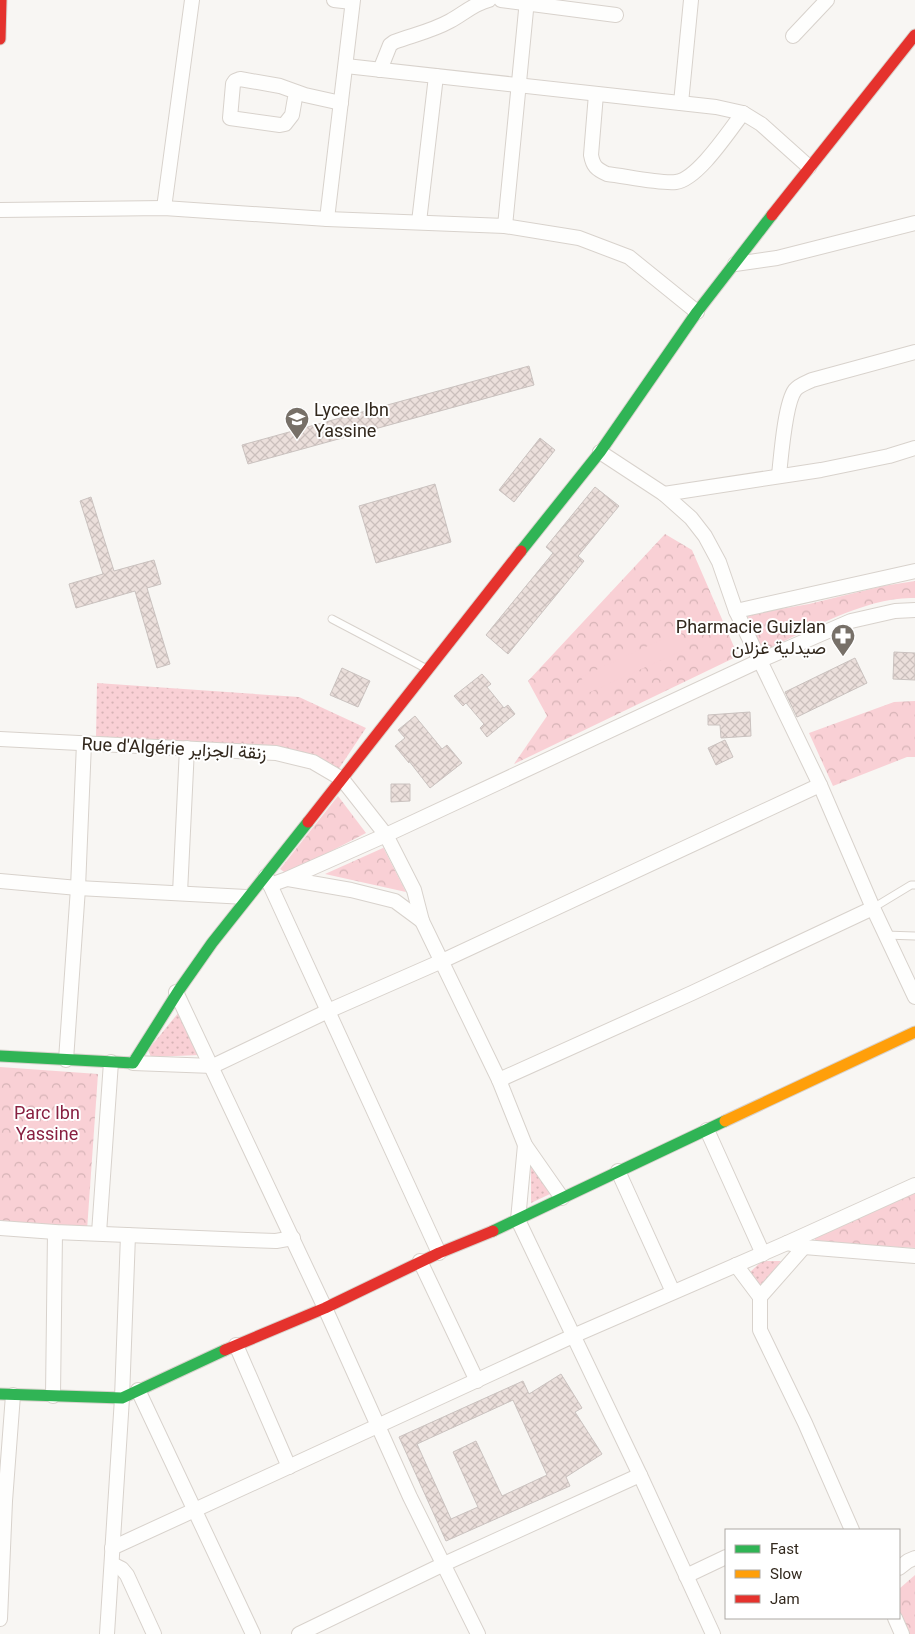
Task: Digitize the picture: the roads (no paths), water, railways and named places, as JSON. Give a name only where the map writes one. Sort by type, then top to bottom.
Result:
[{"type":"street","points":[[0,39],[1,0]]},
{"type":"street","points":[[164,208],[192,0]]},
{"type":"street","points":[[327,219],[352,1],[334,0]]},
{"type":"street","points":[[380,70],[390,45],[394,42],[430,31],[451,21],[480,2],[489,0]]},
{"type":"street","points":[[501,0],[527,1],[616,15]]},
{"type":"street","points":[[681,103],[691,0]]},
{"type":"street","points":[[793,36],[828,0]]},
{"type":"street","points":[[506,226],[527,1]]},
{"type":"street","points":[[133,1063],[176,992],[246,897],[268,880],[342,779],[600,452],[698,312],[809,167],[915,35]]},
{"type":"street","points":[[346,66],[716,107],[743,113],[773,134],[809,167]]},
{"type":"street","points":[[419,222],[436,76]]},
{"type":"street","points":[[296,92],[292,115],[285,124],[280,125],[230,118],[233,84],[235,80],[240,79],[280,86],[341,103]]},
{"type":"street","points":[[596,94],[591,155],[597,170],[607,174],[661,181],[678,182],[686,180],[698,170],[743,113]]},
{"type":"street","points":[[0,210],[164,208],[327,219],[506,226],[579,238],[629,257],[698,312]]},
{"type":"street","points":[[735,264],[777,258],[915,223]]},
{"type":"street","points":[[779,475],[787,418],[794,392],[799,386],[812,380],[915,352]]},
{"type":"street","points":[[664,494],[830,468],[889,456],[915,448]]},
{"type":"street","points":[[600,452],[664,494],[691,518],[705,536],[719,562],[736,611],[820,786],[885,935],[915,997]]},
{"type":"street","points":[[736,611],[915,571]]},
{"type":"street","points":[[287,879],[386,835],[759,660],[851,621],[895,611],[915,610]]},
{"type":"street","name":"Rue d'Algérie زنقة الجزاير","points":[[0,739],[276,753],[313,762],[342,779]]},
{"type":"street","points":[[66,1060],[78,888],[84,743]]},
{"type":"street","points":[[180,893],[186,748]]},
{"type":"street","points":[[342,779],[386,835],[414,890],[422,921],[498,1080],[525,1144],[562,1198]]},
{"type":"street","points":[[0,1056],[213,1066],[328,1011],[442,961],[820,786]]},
{"type":"street","points":[[268,880],[287,879],[351,890],[394,901],[422,921]]},
{"type":"street","points":[[268,880],[438,1253]]},
{"type":"street","points":[[0,881],[78,888],[246,897]]},
{"type":"street","points":[[498,1080],[692,993],[873,908]]},
{"type":"street","points":[[176,992],[213,1066],[293,1238],[378,1427],[478,1634]]},
{"type":"street","points":[[0,1619],[6,1395],[122,1398],[236,1345],[325,1308],[420,1261],[518,1220],[915,1032]]},
{"type":"street","points":[[99,1233],[111,1062]]},
{"type":"street","points":[[707,1130],[763,1254]]},
{"type":"street","points":[[525,1144],[518,1220],[640,1475],[713,1634]]},
{"type":"street","points":[[618,1171],[673,1292]]},
{"type":"street","points":[[112,1548],[477,1382],[573,1336],[788,1243],[915,1185]]},
{"type":"street","points":[[0,1228],[276,1241],[293,1238]]},
{"type":"street","points":[[53,1396],[55,1232]]},
{"type":"street","points":[[107,1634],[122,1398],[128,1235]]},
{"type":"street","points":[[788,1243],[804,1248],[915,1256]]},
{"type":"street","points":[[760,1297],[804,1248]]},
{"type":"street","points":[[420,1261],[477,1382]]},
{"type":"street","points":[[736,1265],[760,1297],[760,1330],[805,1423],[852,1529]]},
{"type":"street","points":[[236,1345],[289,1467]]},
{"type":"street","points":[[138,1390],[253,1634]]},
{"type":"street","points":[[299,1634],[444,1564],[640,1475]]},
{"type":"street","points":[[686,1576],[725,1557]]},
{"type":"street","points":[[900,1567],[915,1558]]},
{"type":"street","points":[[112,1564],[122,1569],[127,1575],[154,1634]]},
{"type":"street","points":[[895,1619],[902,1634]]},
{"type":"lane","points":[[332,619],[429,670]]},
{"type":"lane","points":[[873,908],[911,885],[915,885]]},
{"type":"lane","points":[[885,935],[915,936]]},
{"type":"place","name":"Lycee Ibn Yassine","points":[[297,440]]},
{"type":"place","name":"Pharmacie Guizlan صيدلية غزلان","points":[[843,657]]},
{"type":"park label","name":"Parc Ibn Yassine","points":[[47,1122]]}]
